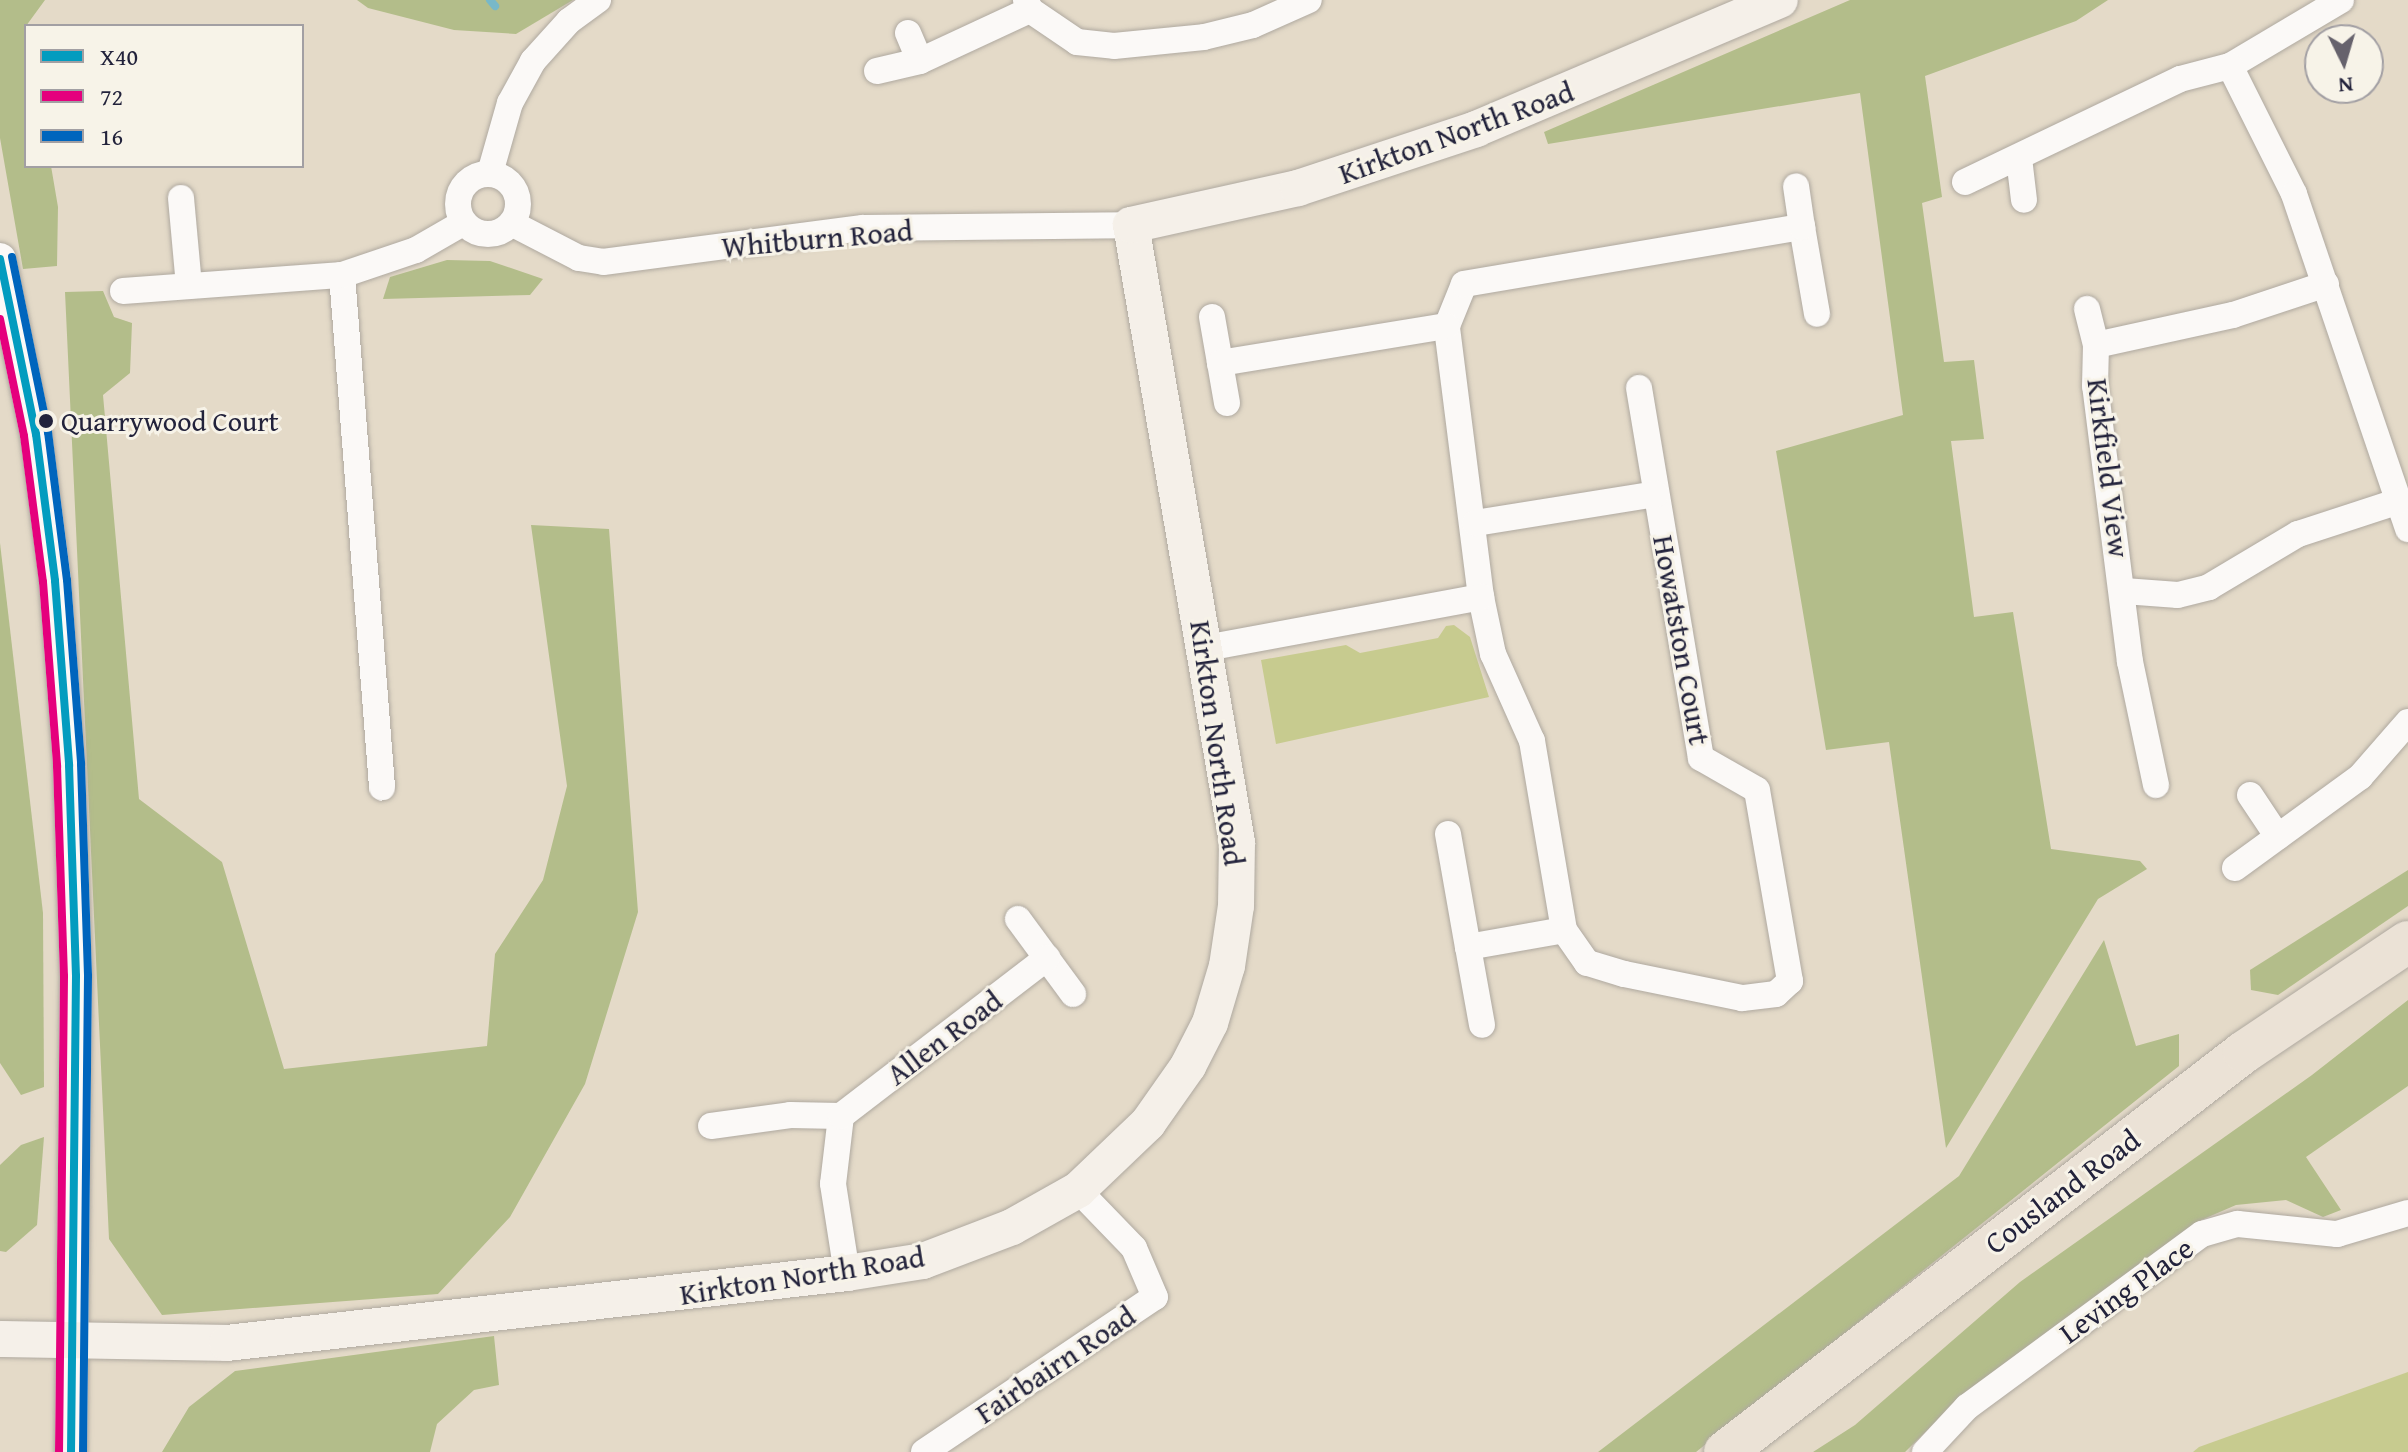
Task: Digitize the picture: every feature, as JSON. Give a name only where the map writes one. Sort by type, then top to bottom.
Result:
[{"type":"main road","name":"Kirkton North Road","points":[[0,1339],[227,1343],[847,1273],[923,1261],[1012,1227],[1078,1190],[1148,1123],[1188,1066],[1210,1023],[1227,966],[1236,906],[1237,842],[1131,225],[1298,188],[1476,129],[1780,0]]},
{"type":"main road","name":"Cousland Road","points":[[1725,1452],[2244,1052],[2408,942]]},
{"type":"street","points":[[490,173],[510,103],[533,61],[569,21],[598,0]]},
{"type":"street","points":[[877,71],[920,61],[1028,5],[1077,42],[1114,46],[1204,37],[1253,25],[1309,0]]},
{"type":"street","points":[[1965,182],[2180,79],[2230,66],[2341,0]]},
{"type":"street","points":[[908,33],[920,61]]},
{"type":"street","points":[[2230,66],[2278,154],[2326,284],[2408,529]]},
{"type":"street","points":[[2019,158],[2024,200]]},
{"type":"street","points":[[490,173],[507,179],[517,193],[513,224],[488,233],[463,223],[461,189],[474,176],[490,173]]},
{"type":"street","points":[[1796,186],[1817,314]]},
{"type":"street","points":[[181,198],[189,286]]},
{"type":"street","points":[[123,291],[342,275],[416,250],[463,223]]},
{"type":"street","name":"Whitburn Road","points":[[513,224],[579,258],[603,262],[863,228],[1131,225]]},
{"type":"street","points":[[1220,363],[1447,326],[1464,284],[1802,227]]},
{"type":"street","points":[[0,259],[36,434],[55,581],[68,750],[76,976],[71,1452]]},
{"type":"street","points":[[342,275],[382,787]]},
{"type":"street","name":"Kirkfield View","points":[[2096,345],[2233,315],[2326,284]]},
{"type":"street","name":"Kirkfield View","points":[[2087,309],[2096,345],[2095,386],[2124,591],[2130,662],[2156,785]]},
{"type":"street","points":[[1212,317],[1227,403]]},
{"type":"street","name":"Howatston Court","points":[[1447,326],[1475,523],[1481,597],[1493,654],[1532,741],[1564,930],[1587,963],[1679,987],[1742,998],[1776,994],[1790,981],[1757,790],[1701,758],[1639,388]]},
{"type":"street","name":"Howatston Court","points":[[1475,523],[1656,494]]},
{"type":"street","name":"Kirkfield View","points":[[2124,591],[2178,595],[2209,587],[2298,534],[2399,501]]},
{"type":"street","points":[[1206,648],[1481,597]]},
{"type":"street","points":[[2235,868],[2360,777],[2408,722]]},
{"type":"street","points":[[2250,795],[2278,837]]},
{"type":"street","points":[[1448,834],[1482,1025]]},
{"type":"street","points":[[1018,919],[1073,994]]},
{"type":"street","points":[[1468,947],[1564,930]]},
{"type":"street","name":"Allen Road","points":[[841,1116],[1047,958]]},
{"type":"street","points":[[711,1126],[790,1115],[841,1116],[833,1184],[847,1273]]},
{"type":"street","name":"Fairbairn Road","points":[[924,1452],[1155,1297],[1134,1248],[1078,1190]]},
{"type":"street","name":"Leving Place","points":[[1925,1452],[1967,1407],[2202,1234],[2238,1224],[2337,1234],[2408,1213]]},
{"type":"green space","points":[[0,0],[45,0],[27,24],[24,24],[24,168],[51,168],[58,207],[57,266],[23,269],[0,138]]},
{"type":"green space","points":[[357,0],[573,0],[516,34],[454,30],[368,8]]},
{"type":"green space","points":[[1850,0],[2108,0],[2076,21],[1925,76],[1942,197],[1922,203],[1944,362],[1974,360],[1984,439],[1951,441],[1974,617],[2013,612],[2051,849],[2140,861],[2147,869],[2098,899],[1946,1148],[1889,742],[1826,750],[1776,451],[1903,415],[1860,93],[1548,144],[1544,132]]},
{"type":"green space","points":[[447,260],[490,261],[543,279],[530,295],[383,299],[390,277]]},
{"type":"green space","points":[[103,291],[114,317],[132,323],[130,373],[103,395],[139,799],[222,862],[284,1069],[487,1046],[495,954],[543,880],[567,786],[531,525],[609,529],[638,912],[585,1084],[510,1217],[438,1294],[162,1315],[109,1239],[65,292]]},
{"type":"green space","points":[[0,543],[43,913],[44,1087],[21,1095],[0,1063]]},
{"type":"green space","points":[[1454,625],[1470,637],[1489,697],[1276,744],[1261,660],[1346,645],[1360,653],[1438,638],[1446,626]]},
{"type":"green space","points":[[2408,870],[2408,906],[2278,995],[2251,990],[2250,970]]},
{"type":"green space","points":[[2104,940],[2136,1046],[2179,1034],[2179,1066],[1696,1452],[1598,1452],[1959,1176]]},
{"type":"green space","points":[[2408,1000],[2408,1086],[2306,1157],[2341,1210],[2323,1217],[2286,1200],[2236,1205],[2199,1221],[1961,1397],[1905,1452],[1813,1452],[1855,1425],[2020,1282],[2312,1075]]},
{"type":"green space","points":[[44,1137],[37,1225],[6,1252],[0,1251],[0,1165],[21,1145]]},
{"type":"green space","points":[[494,1336],[499,1385],[474,1390],[437,1424],[430,1452],[162,1452],[189,1407],[235,1371]]},
{"type":"green space","points":[[2408,1372],[2408,1452],[2193,1452],[2199,1447]]},
{"type":"waterway","points":[[490,0],[495,6]]},
{"type":"transit line","name":"16","points":[[12,257],[48,432],[67,580],[81,764],[88,976],[83,1452]]},
{"type":"transit line","name":"X40","points":[[0,259],[36,434],[55,581],[69,765],[76,976],[71,1452]]},
{"type":"transit line","name":"72","points":[[0,319],[24,436],[43,582],[57,766],[64,976],[59,1452]]},
{"type":"place","name":"Quarrywood Court","points":[[46,421]]}]
